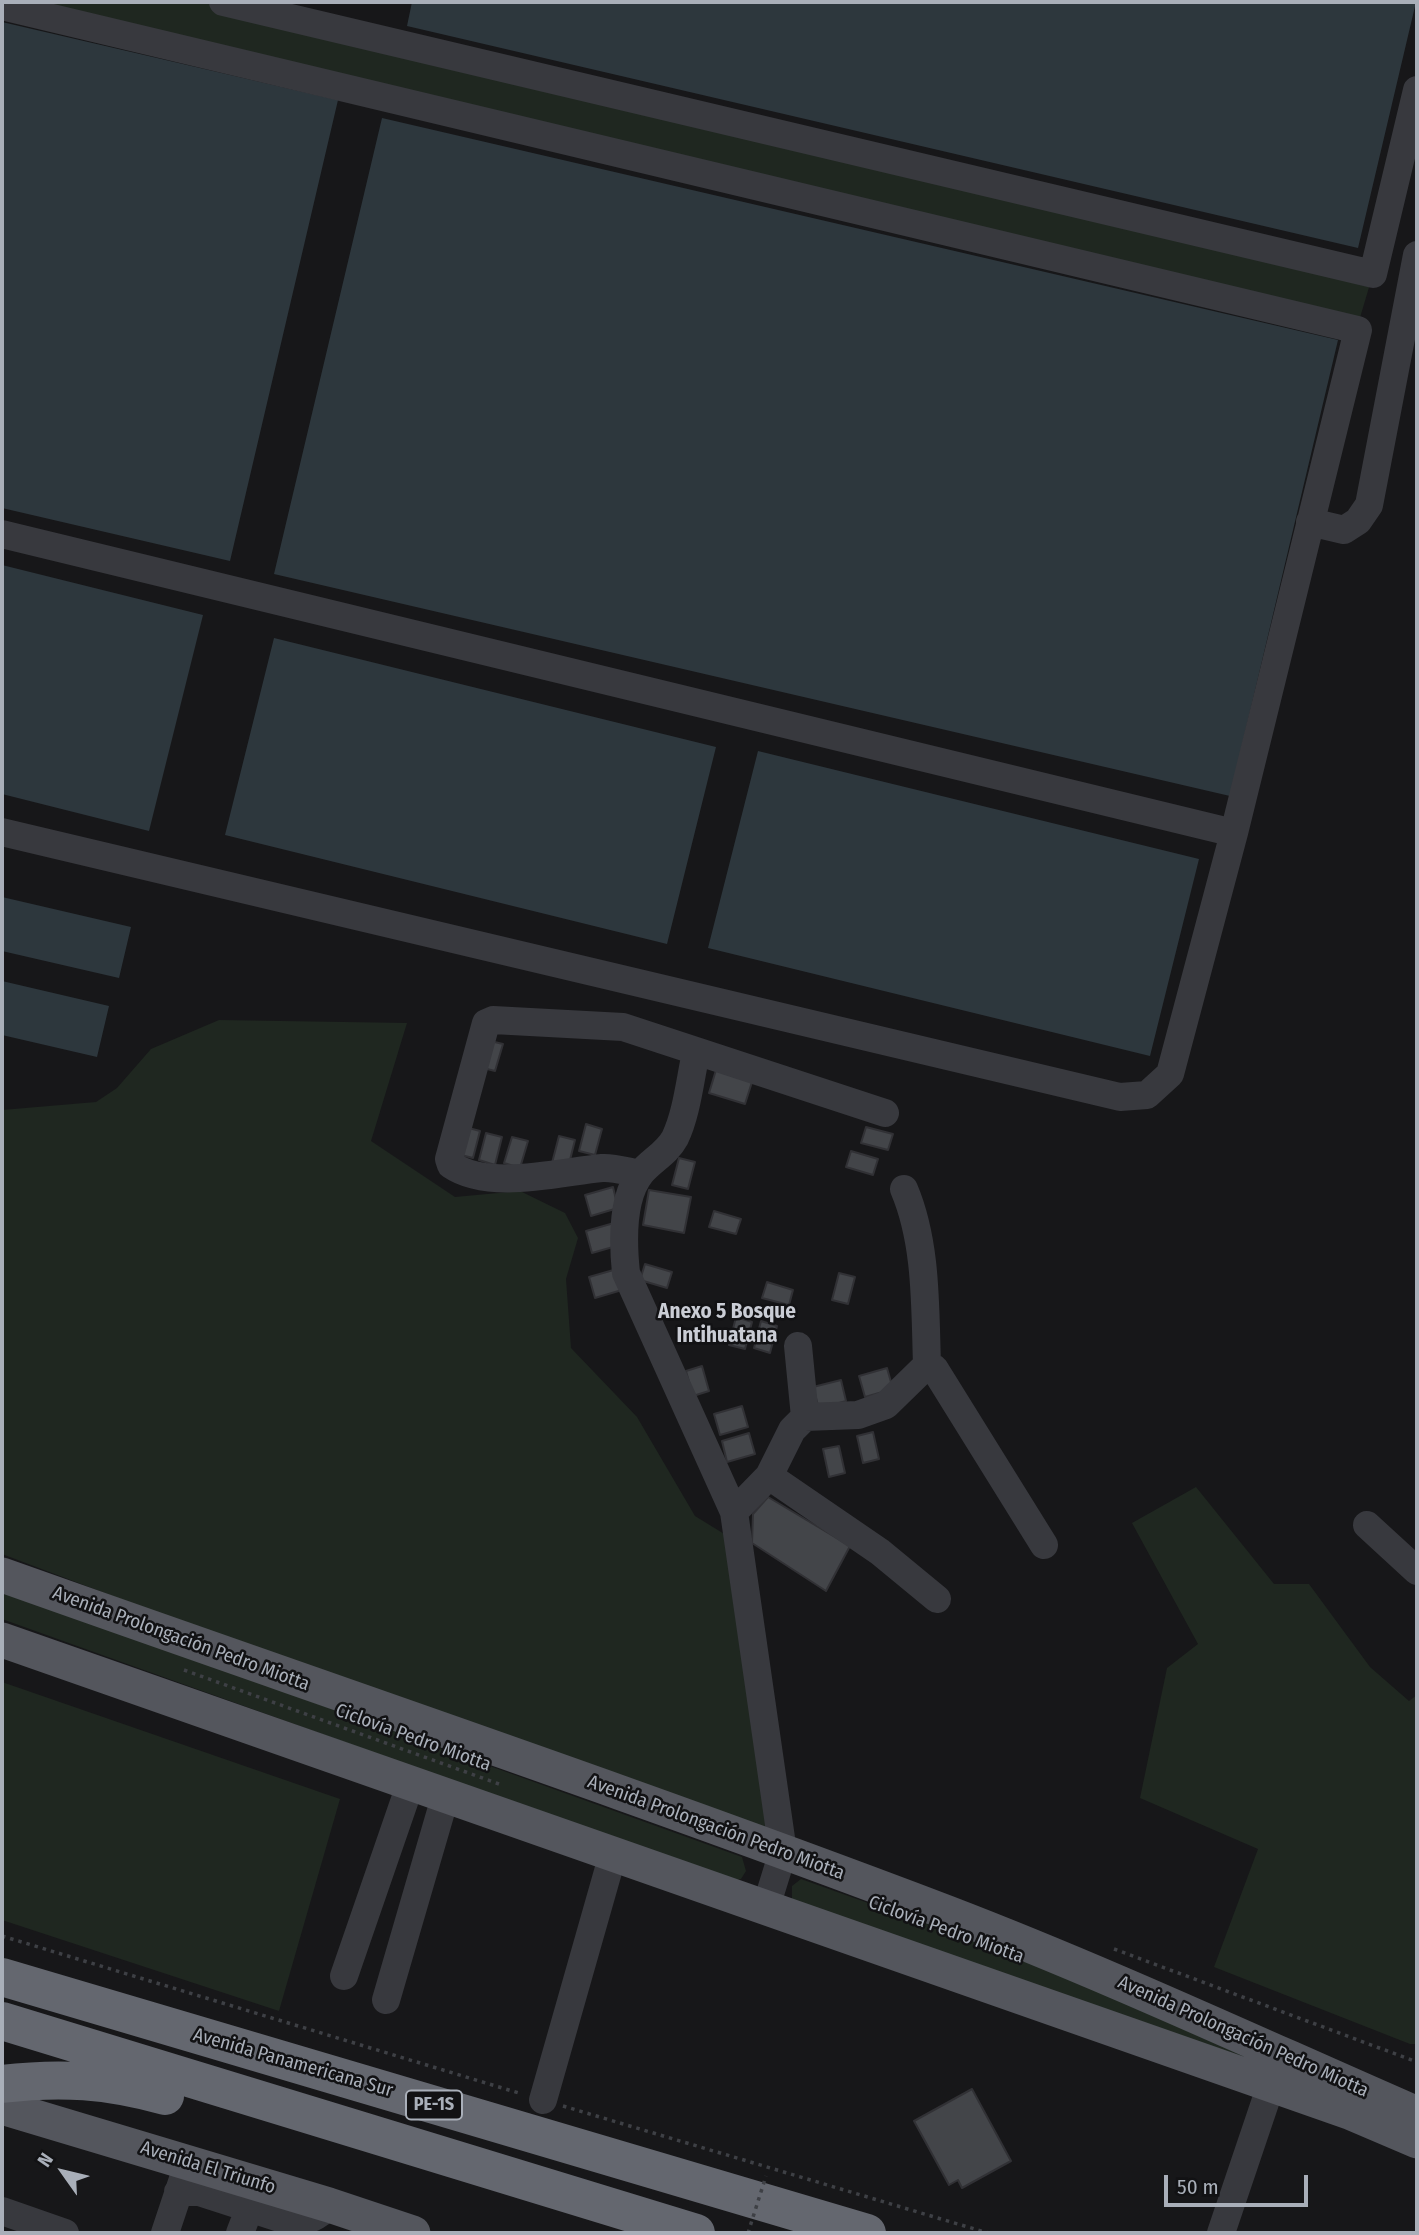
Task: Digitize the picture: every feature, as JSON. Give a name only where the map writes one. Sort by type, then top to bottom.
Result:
[{"type":"highway","name":"Avenida Panamericana Sur","points":[[2,1977],[867,2233]]},
{"type":"highway","name":"PE-1S","points":[[2,2021],[696,2233]]},
{"type":"highway","points":[[2,2084],[70,2078],[106,2082],[432,2170],[508,2174]]},
{"type":"main road","name":"Avenida Prolongación Pedro Miotta","points":[[2,1575],[783,1852],[1073,1962],[1417,2113]]},
{"type":"main road","name":"Avenida Prolongación Pedro Miotta","points":[[2,1640],[446,1794],[765,1910],[1349,2112],[1417,2141]]},
{"type":"main road","name":"Avenida El Triunfo","points":[[2,2107],[183,2177],[324,2219],[413,2233]]},
{"type":"street","points":[[223,2],[1373,274],[1417,90]]},
{"type":"street","points":[[2,6],[1357,330],[1234,833],[1170,1074],[1147,1095],[1120,1097],[2,832]]},
{"type":"street","points":[[1406,137],[1417,170]]},
{"type":"street","points":[[1310,522],[1344,530],[1358,521],[1369,505],[1417,255]]},
{"type":"street","points":[[2,534],[1234,833]]},
{"type":"street","points":[[640,1174],[606,1168],[536,1178],[496,1178],[451,1166],[449,1160],[482,1031],[493,1020],[623,1027],[885,1113]]},
{"type":"street","points":[[696,1053],[675,1137],[661,1157],[640,1174],[626,1211],[623,1243],[626,1273],[734,1512],[783,1852],[765,1910]]},
{"type":"street","points":[[734,1512],[769,1476],[792,1430],[805,1417],[858,1415],[886,1405],[927,1365],[919,1244],[915,1214],[904,1189]]},
{"type":"street","points":[[798,1346],[805,1417]]},
{"type":"street","points":[[927,1365],[934,1368],[1044,1545]]},
{"type":"street","points":[[769,1476],[880,1552],[937,1599]]},
{"type":"street","points":[[1367,1525],[1417,1572]]},
{"type":"street","points":[[344,1976],[411,1782]]},
{"type":"street","points":[[386,2000],[446,1794]]},
{"type":"street","points":[[543,2100],[613,1854]]},
{"type":"street","points":[[1221,2233],[1271,2085]]},
{"type":"street","points":[[165,2233],[183,2177],[199,2192],[299,2222],[319,2215],[324,2219]]},
{"type":"street","points":[[240,2233],[250,2207]]},
{"type":"street","points":[[2,2211],[65,2233]]},
{"type":"path","name":"Ciclovía Pedro Miotta","points":[[172,1665],[512,1788]]},
{"type":"path","points":[[2,1936],[988,2233]]},
{"type":"path","points":[[1109,1948],[1417,2062]]},
{"type":"path","points":[[748,2233],[766,2176]]},
{"type":"shaded area","points":[[2,2],[202,2],[1370,284],[1359,321]]},
{"type":"shaded area","points":[[412,2],[1416,2],[1358,248],[407,26]]},
{"type":"shaded area","points":[[2,22],[338,100],[230,561],[2,508]]},
{"type":"shaded area","points":[[382,118],[1338,340],[1230,796],[274,574]]},
{"type":"shaded area","points":[[2,565],[203,615],[149,831],[2,794]]},
{"type":"shaded area","points":[[274,638],[716,747],[667,944],[225,835]]},
{"type":"shaded area","points":[[758,751],[1199,859],[1150,1056],[708,948]]},
{"type":"shaded area","points":[[2,897],[131,927],[119,978],[2,951]]},
{"type":"shaded area","points":[[2,981],[109,1006],[97,1057],[2,1035]]},
{"type":"shaded area","points":[[219,1020],[407,1023],[371,1141],[455,1197],[520,1191],[565,1213],[578,1238],[566,1279],[571,1348],[637,1417],[695,1516],[734,1540],[775,1818],[756,1840],[2,1554],[2,1110],[96,1102],[117,1088],[151,1049]]},
{"type":"shaded area","points":[[1196,1487],[1274,1584],[1309,1584],[1370,1667],[1409,1701],[1417,1695],[1417,2044],[1410,2044],[1214,1967],[1258,1849],[1140,1798],[1167,1668],[1198,1644],[1132,1523]]},
{"type":"shaded area","points":[[2,1590],[742,1857],[746,1871],[741,1879],[731,1881],[2,1619]]},
{"type":"shaded area","points":[[2,1682],[340,1799],[279,2011],[2,1920]]},
{"type":"shaded area","points":[[801,1879],[1061,1972],[1402,2119],[792,1902],[792,1886]]},
{"type":"building","points":[[486,1040],[503,1044],[495,1071],[479,1067]]},
{"type":"building","points":[[716,1070],[752,1082],[745,1104],[709,1093]]},
{"type":"building","points":[[586,1124],[602,1129],[595,1155],[579,1151]]},
{"type":"building","points":[[465,1127],[480,1131],[473,1158],[457,1154]]},
{"type":"building","points":[[866,1127],[893,1134],[888,1150],[861,1143]]},
{"type":"building","points":[[486,1133],[502,1137],[495,1165],[479,1160]]},
{"type":"building","points":[[559,1136],[575,1140],[568,1168],[552,1163]]},
{"type":"building","points":[[512,1137],[528,1141],[520,1168],[504,1163]]},
{"type":"building","points":[[851,1151],[878,1159],[873,1175],[846,1167]]},
{"type":"building","points":[[679,1158],[695,1162],[688,1189],[672,1185]]},
{"type":"building","points":[[613,1187],[618,1208],[591,1216],[585,1195]]},
{"type":"building","points":[[649,1190],[691,1197],[684,1233],[643,1225]]},
{"type":"building","points":[[714,1211],[741,1219],[736,1234],[709,1227]]},
{"type":"building","points":[[614,1223],[620,1245],[592,1253],[586,1231]]},
{"type":"building","points":[[645,1264],[672,1272],[667,1288],[640,1280]]},
{"type":"building","points":[[617,1269],[622,1290],[595,1298],[589,1277]]},
{"type":"building","points":[[839,1273],[855,1277],[848,1304],[832,1300]]},
{"type":"building","points":[[767,1282],[793,1290],[789,1305],[762,1298]]},
{"type":"building","points":[[736,1317],[752,1322],[745,1349],[729,1345]]},
{"type":"building","points":[[761,1321],[777,1326],[770,1353],[754,1348]]},
{"type":"building","points":[[702,1366],[709,1391],[693,1396],[686,1371]]},
{"type":"building","points":[[887,1368],[893,1389],[865,1397],[859,1376]]},
{"type":"building","points":[[841,1380],[846,1401],[819,1409],[813,1387]]},
{"type":"building","points":[[742,1406],[748,1427],[720,1435],[714,1414]]},
{"type":"building","points":[[873,1432],[879,1459],[863,1463],[857,1436]]},
{"type":"building","points":[[749,1433],[755,1454],[727,1462],[722,1441]]},
{"type":"building","points":[[839,1446],[845,1473],[829,1477],[823,1449]]},
{"type":"building","points":[[768,1497],[850,1546],[826,1591],[752,1543],[753,1514]]},
{"type":"building","points":[[972,2089],[1011,2161],[962,2188],[958,2180],[949,2185],[914,2121]]},
{"type":"district","name":"Anexo 5 Bosque Intihuatana","points":[[727,1324]]}]
